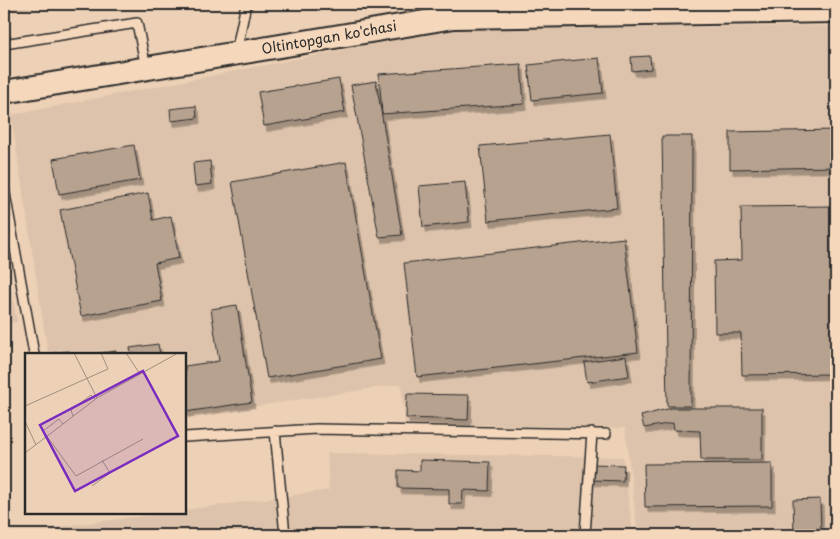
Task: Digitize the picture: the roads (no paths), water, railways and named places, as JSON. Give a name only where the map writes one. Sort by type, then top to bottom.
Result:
[{"type":"street","name":"Oltintopgan ko'chasi","points":[[4,92],[236,53],[443,13],[807,8],[836,11]]},
{"type":"lane","points":[[236,53],[246,4],[248,4]]},
{"type":"lane","points":[[4,44],[137,23],[146,68]]},
{"type":"lane","points":[[4,188],[34,353]]},
{"type":"lane","points":[[186,437],[316,429],[606,434]]},
{"type":"lane","points":[[275,431],[285,535]]},
{"type":"lane","points":[[585,535],[592,434]]}]
